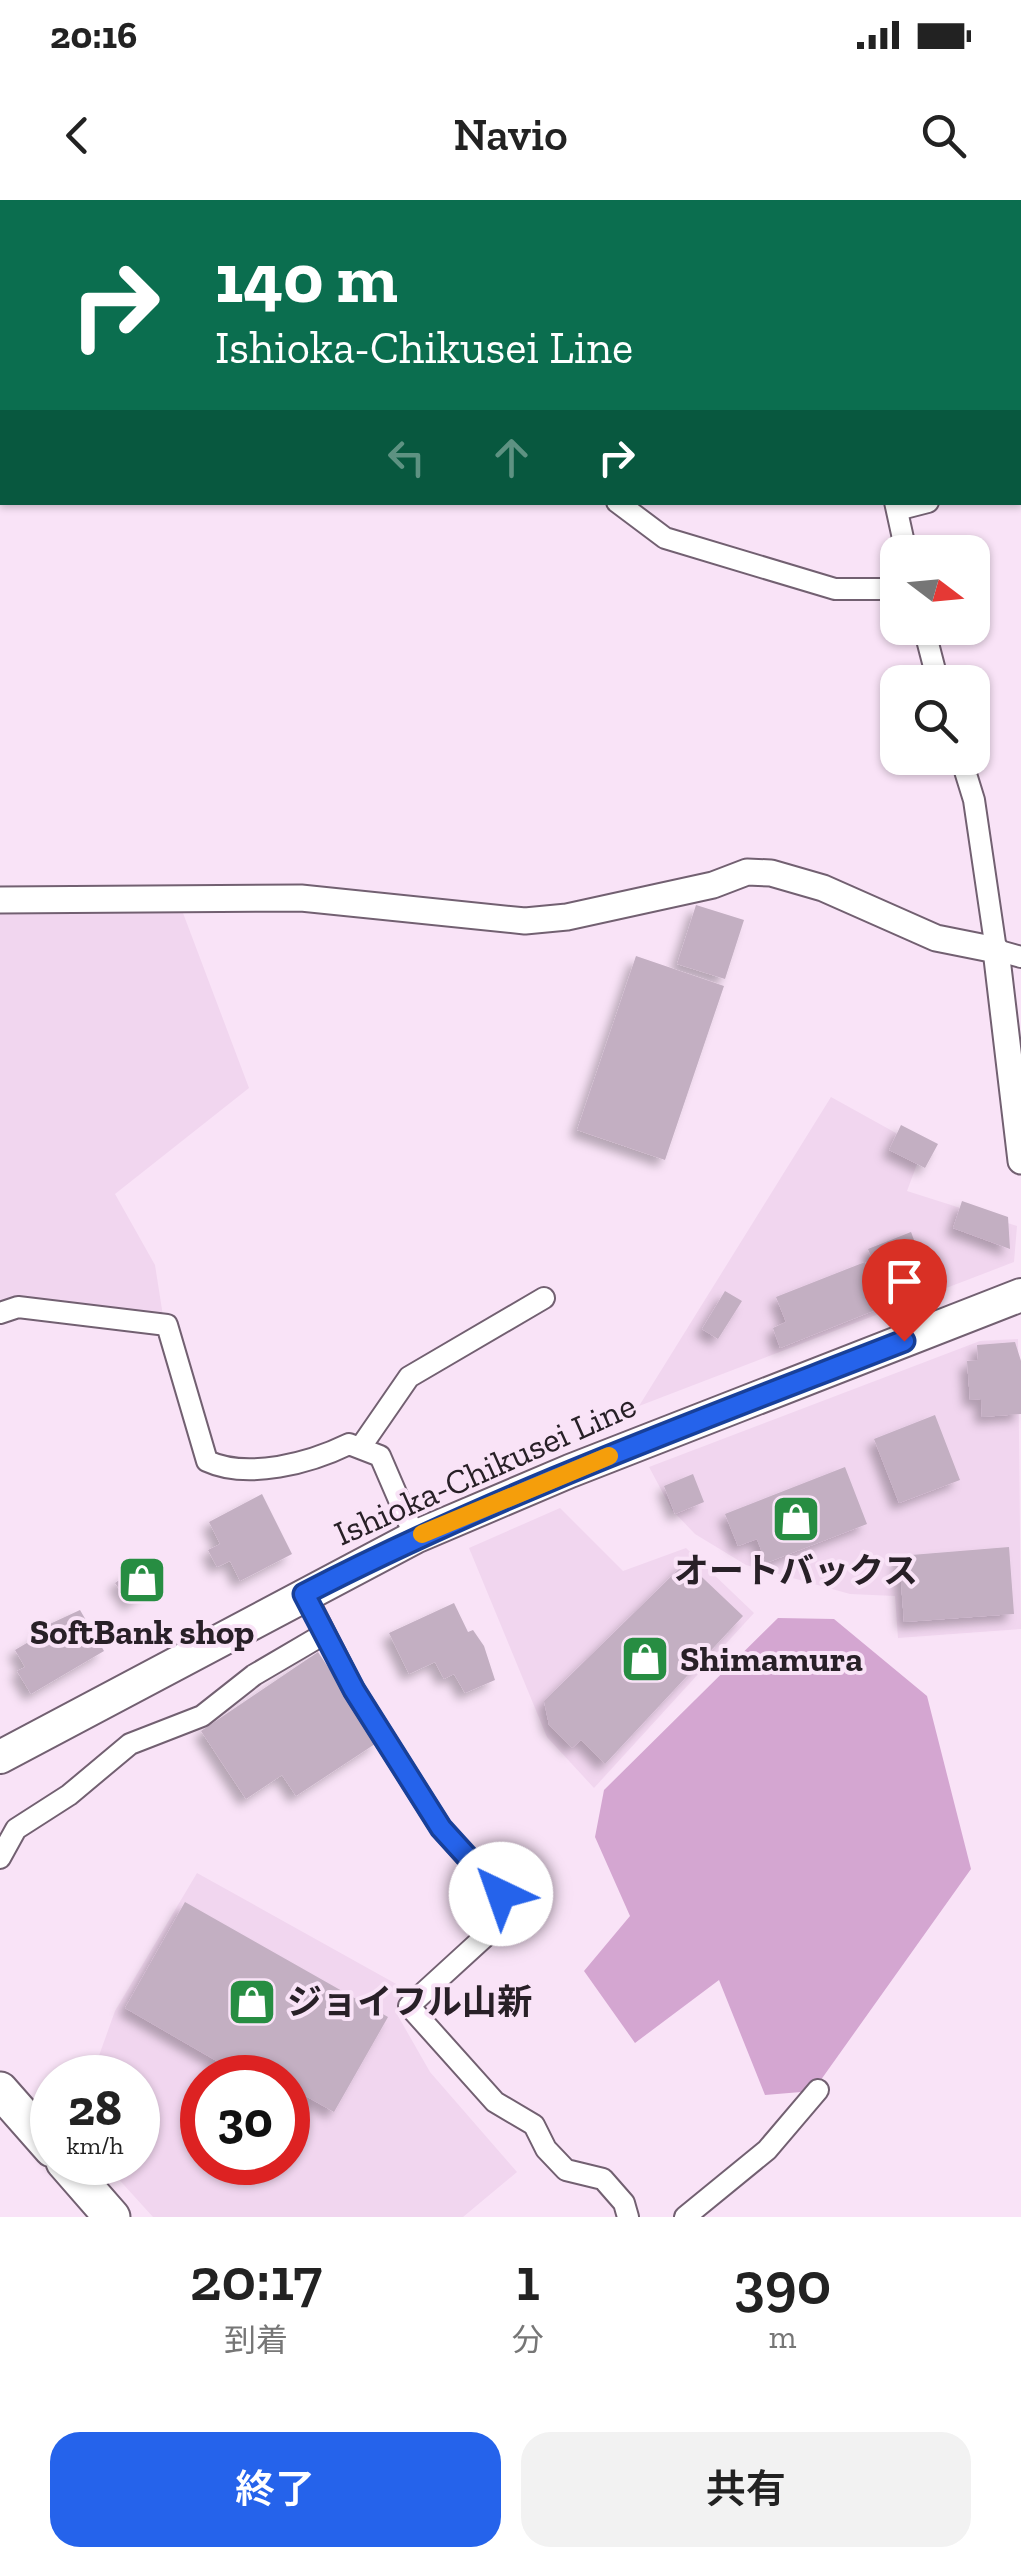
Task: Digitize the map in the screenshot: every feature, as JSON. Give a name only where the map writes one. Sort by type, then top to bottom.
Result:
[{"type":"highway","points":[[0,2090],[30,2124]]},
{"type":"highway","points":[[84,2185],[112,2217]]},
{"type":"main road","name":"Ishioka-Chikusei Line","points":[[0,1756],[415,1537],[570,1471],[1021,1295]]},
{"type":"street","points":[[621,505],[665,538],[836,589],[880,589]]},
{"type":"street","points":[[896,506],[902,535]]},
{"type":"street","points":[[966,775],[1009,953],[1021,1161]]},
{"type":"street","points":[[0,900],[301,898],[526,921],[567,918],[712,886],[746,872],[771,872],[799,879],[936,938],[1009,953]]},
{"type":"street","points":[[360,1448],[409,1376],[544,1298]]},
{"type":"street","points":[[0,1312],[18,1307],[167,1325],[207,1461],[227,1470],[318,1459],[349,1444],[360,1448],[380,1456],[415,1537]]},
{"type":"street","points":[[304,1594],[354,1690],[441,1828],[514,1910],[409,2006],[495,2102],[534,2124],[546,2150],[566,2170],[603,2179],[624,2203],[628,2217]]},
{"type":"street","points":[[0,1858],[16,1829],[69,1795],[130,1744],[202,1716],[254,1675],[324,1634]]},
{"type":"street","points":[[685,2217],[767,2150],[818,2090]]},
{"type":"shaded area","points":[[0,906],[183,913],[249,1088],[115,1194],[155,1265],[163,1316],[17,1296],[0,1304]]},
{"type":"shaded area","points":[[831,1097],[923,1148],[907,1191],[1017,1226],[1014,1262],[639,1406]]},
{"type":"shaded area","points":[[1018,1339],[1021,1629],[898,1638],[895,1596],[850,1594],[746,1565],[695,1534],[672,1510],[649,1467],[980,1341]]},
{"type":"shaded area","points":[[560,1508],[623,1571],[686,1548],[754,1613],[594,1788],[547,1737],[469,1548]]},
{"type":"shaded area","points":[[778,1618],[834,1619],[927,1696],[971,1869],[813,2091],[765,2095],[719,1980],[635,2043],[584,1971],[630,1916],[595,1837],[604,1790]]},
{"type":"shaded area","points":[[197,1873],[407,1990],[398,2016],[430,2072],[517,2172],[463,2217],[153,2217],[124,2185],[160,2185],[160,2055],[99,2055],[115,2011]]},
{"type":"building","points":[[696,905],[744,920],[725,979],[677,964]]},
{"type":"building","points":[[636,956],[724,986],[665,1160],[577,1130]]},
{"type":"building","points":[[901,1125],[938,1144],[925,1168],[889,1150]]},
{"type":"building","points":[[962,1201],[1008,1217],[1010,1249],[953,1228]]},
{"type":"building","points":[[911,1232],[932,1287],[889,1304],[868,1249]]},
{"type":"building","points":[[865,1262],[883,1307],[780,1348],[773,1328],[786,1322],[776,1297]]},
{"type":"building","points":[[725,1291],[742,1301],[718,1339],[702,1329]]},
{"type":"building","points":[[1015,1342],[1021,1361],[1021,1414],[982,1417],[981,1399],[970,1400],[967,1361],[978,1360],[977,1345]]},
{"type":"building","points":[[935,1415],[960,1480],[899,1503],[874,1439]]},
{"type":"building","name":"オートバックス","points":[[845,1467],[867,1524],[766,1563],[757,1539],[738,1546],[725,1514]]},
{"type":"building","points":[[693,1474],[704,1502],[675,1514],[664,1486]]},
{"type":"building","points":[[262,1494],[292,1554],[240,1581],[230,1561],[217,1567],[208,1550],[220,1544],[209,1522]]},
{"type":"building","points":[[1009,1547],[1014,1614],[904,1622],[899,1556]]},
{"type":"building","points":[[149,1559],[163,1579],[130,1604],[115,1583]]},
{"type":"building","name":"Shimamura","points":[[686,1562],[743,1616],[605,1764],[581,1740],[572,1748],[549,1725],[544,1701]]},
{"type":"building","points":[[454,1603],[468,1632],[473,1630],[484,1646],[495,1680],[465,1693],[454,1674],[444,1679],[435,1662],[409,1674],[389,1633]]},
{"type":"building","points":[[80,1610],[104,1651],[31,1694],[17,1671],[25,1667],[15,1650],[42,1634],[39,1629]]},
{"type":"building","points":[[318,1652],[378,1742],[296,1796],[282,1775],[246,1799],[201,1731]]},
{"type":"building","points":[[185,1902],[388,2017],[334,2112],[310,2098],[310,2055],[206,2055],[125,2008]]},
{"type":"slow traffic","points":[[422,1534],[609,1456]]},
{"type":"place","name":"オートバックス","points":[[796,1519]]},
{"type":"place","name":"SoftBank shop","points":[[142,1580]]},
{"type":"place","name":"Shimamura","points":[[645,1659]]},
{"type":"place","name":"ジョイフル山新","points":[[252,2002]]},
{"type":"route","points":[[501,1894],[441,1828],[354,1690],[304,1594],[415,1537],[570,1471],[904,1341]]}]
